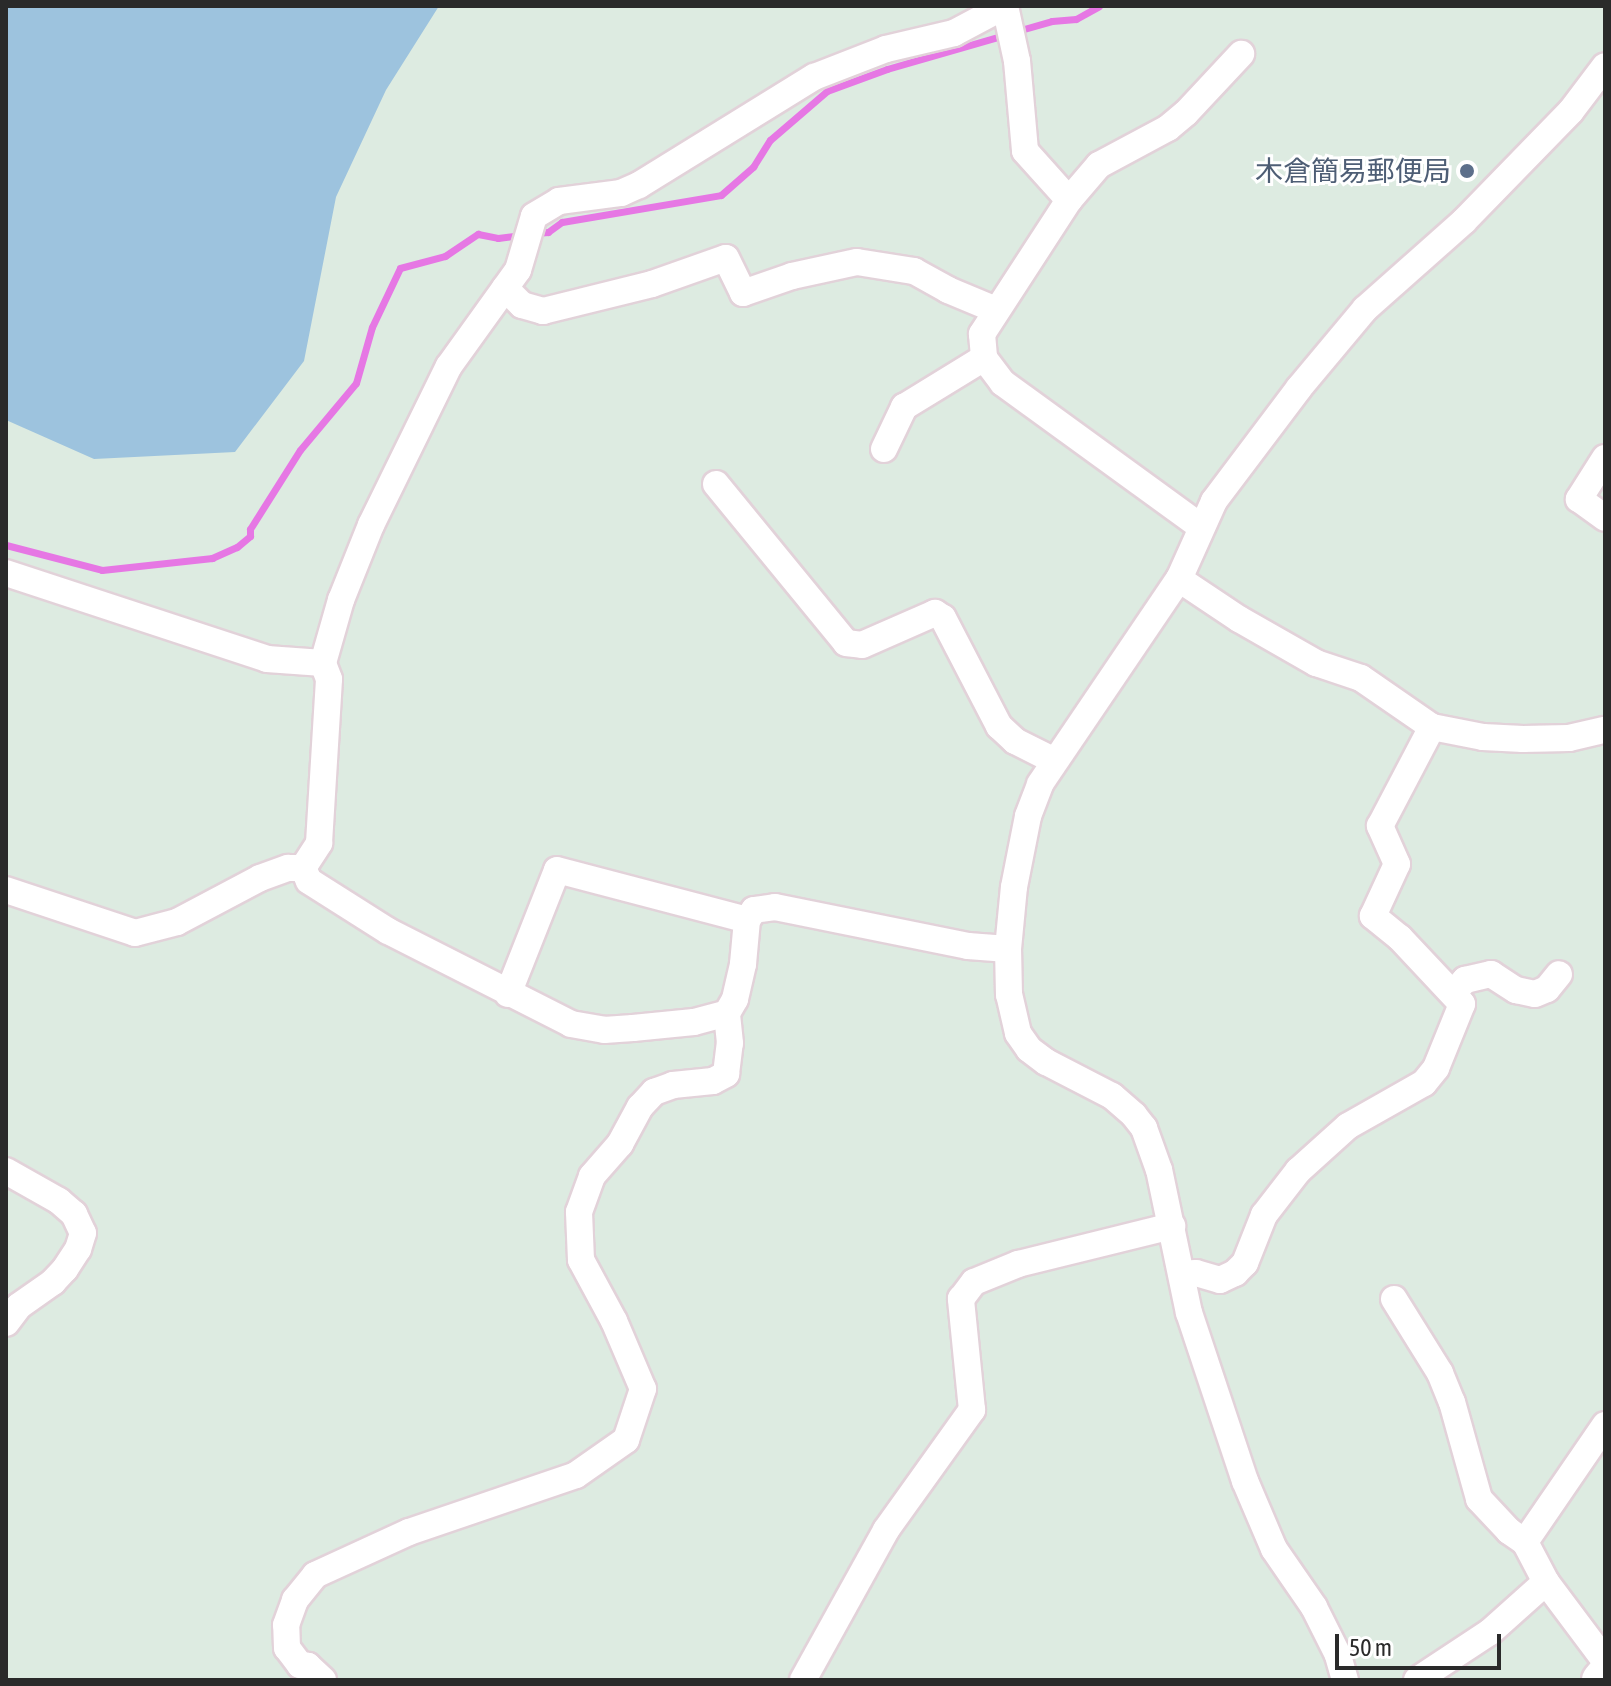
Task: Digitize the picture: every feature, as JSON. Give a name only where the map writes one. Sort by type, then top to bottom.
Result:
[{"type":"main road","points":[[1600,1680],[1605,1674]]},
{"type":"street","points":[[303,868],[319,843],[329,679],[323,663],[341,600],[371,525],[449,366],[505,288],[525,251],[532,221],[547,205],[621,193],[646,181],[814,77],[874,53],[954,33],[1006,9],[1017,61],[1025,151],[1069,200]]},
{"type":"street","points":[[1200,526],[1003,383],[984,358],[982,334],[1069,200],[1099,165],[1168,128],[1241,54]]},
{"type":"street","points":[[1345,1680],[1338,1655],[1314,1607],[1274,1549],[1245,1481],[1189,1313],[1172,1226],[1150,1142],[1134,1115],[1112,1096],[1046,1062],[1029,1049],[1018,1033],[1011,1014],[1008,949],[1014,887],[1028,816],[1053,760],[1179,579],[1200,526],[1251,450],[1365,309],[1464,221],[1571,111],[1605,66]]},
{"type":"street","points":[[505,288],[522,305],[543,311],[652,284],[726,258],[743,293],[792,276],[857,262],[914,271],[948,290],[996,310]]},
{"type":"street","points":[[884,449],[904,407],[984,358]]},
{"type":"street","points":[[1605,458],[1579,499],[1605,518]]},
{"type":"street","points":[[716,484],[846,643],[862,645],[935,613],[943,618],[999,726],[1015,741],[1053,760]]},
{"type":"street","points":[[6,573],[267,659],[323,663]]},
{"type":"street","points":[[1179,579],[1239,619],[1316,663],[1361,678],[1432,727],[1483,737],[1523,739],[1569,738],[1605,730]]},
{"type":"street","points":[[1182,1274],[1196,1273],[1220,1280],[1235,1273],[1245,1263],[1264,1215],[1298,1171],[1348,1126],[1431,1076],[1461,1006],[1453,993],[1400,938],[1373,916],[1397,859],[1380,833],[1380,826],[1432,727]]},
{"type":"street","points":[[6,890],[135,933],[177,922],[260,878],[288,868],[303,868]]},
{"type":"street","points":[[303,868],[309,881],[388,931],[571,1024],[604,1030],[694,1022],[727,1013]]},
{"type":"street","points":[[508,994],[557,870],[747,920]]},
{"type":"street","points":[[323,1680],[308,1666],[300,1665],[287,1648],[286,1625],[295,1600],[315,1575],[409,1532],[576,1475],[626,1440],[643,1389],[614,1321],[581,1260],[579,1212],[592,1176],[620,1144],[640,1107],[654,1092],[673,1085],[713,1081],[726,1074],[730,1043],[727,1013],[735,999],[743,964],[747,920],[754,910],[775,907],[968,946],[1008,949]]},
{"type":"street","points":[[1453,993],[1465,980],[1479,974],[1491,974],[1516,990],[1535,994],[1547,989],[1559,974]]},
{"type":"street","points":[[6,1171],[59,1201],[74,1214],[83,1233],[78,1249],[65,1269],[53,1282],[19,1306],[6,1323]]},
{"type":"street","points":[[803,1680],[886,1530],[972,1410],[961,1299],[974,1282],[1018,1264],[1172,1226]]},
{"type":"street","points":[[1394,1299],[1440,1373],[1452,1402],[1479,1499],[1509,1531],[1525,1542],[1546,1582],[1605,1661]]},
{"type":"street","points":[[1525,1542],[1605,1425]]},
{"type":"street","points":[[1417,1680],[1472,1645],[1546,1582]]},
{"type":"shaded area","points":[[6,6],[439,6],[386,90],[336,197],[304,361],[235,452],[94,459],[6,420]]},
{"type":"waterway","points":[[1017,31],[1052,21],[1076,19],[1099,6]]},
{"type":"waterway","points":[[536,233],[548,232],[562,222],[721,195],[753,167],[770,140],[827,91],[887,69],[1005,35]]},
{"type":"waterway","points":[[6,545],[102,570],[212,558],[237,547],[250,536],[250,529],[300,450],[356,383],[372,327],[400,268],[445,256],[478,234],[498,238],[523,235]]},
{"type":"place","name":"木倉簡易郵便局","points":[[1467,171]]}]
